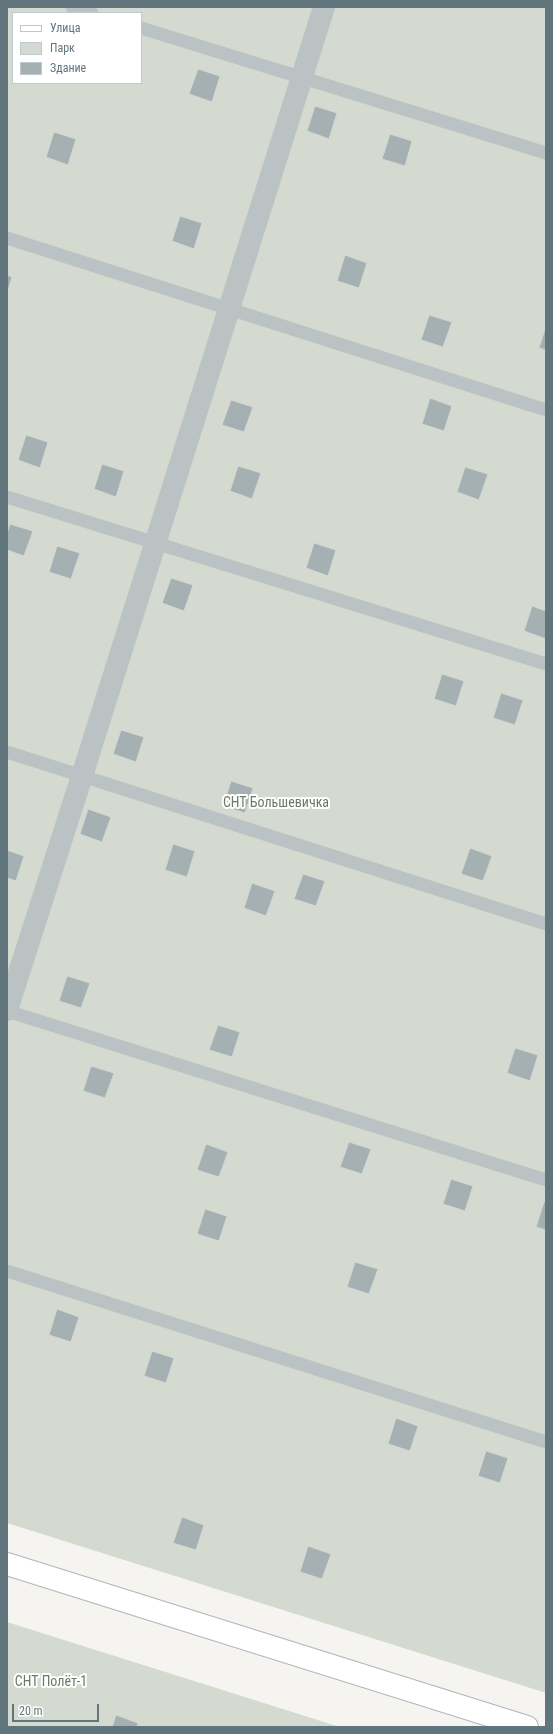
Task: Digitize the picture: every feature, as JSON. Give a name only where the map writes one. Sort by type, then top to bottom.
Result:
[{"type":"street","points":[[7,1010],[324,7]]},
{"type":"street","points":[[7,1564],[527,1727]]},
{"type":"lane","points":[[72,7],[89,12]]},
{"type":"lane","points":[[142,28],[301,76],[546,153]]},
{"type":"lane","points":[[7,238],[546,410]]},
{"type":"lane","points":[[7,497],[546,664]]},
{"type":"lane","points":[[7,752],[546,924]]},
{"type":"lane","points":[[7,1010],[546,1180]]},
{"type":"lane","points":[[7,1271],[546,1442]]},
{"type":"green space","name":"СНТ Большевичка","points":[[7,7],[546,7],[546,1693],[7,1523]]},
{"type":"green space","name":"СНТ Полёт-1","points":[[7,1622],[340,1727],[7,1727]]},
{"type":"building","points":[[198,69],[220,76],[212,102],[189,94]]},
{"type":"building","points":[[315,106],[337,113],[329,139],[307,131]]},
{"type":"building","points":[[54,132],[76,139],[68,165],[46,157]]},
{"type":"building","points":[[390,134],[412,141],[405,166],[382,159]]},
{"type":"building","points":[[180,216],[202,223],[194,249],[172,241]]},
{"type":"building","points":[[345,255],[367,263],[359,288],[337,281]]},
{"type":"building","points":[[7,275],[12,277],[7,294]]},
{"type":"building","points":[[429,315],[452,322],[443,347],[421,340]]},
{"type":"building","points":[[546,326],[546,350],[539,348]]},
{"type":"building","points":[[430,398],[452,406],[444,431],[422,424]]},
{"type":"building","points":[[231,400],[253,407],[244,432],[222,425]]},
{"type":"building","points":[[26,435],[48,442],[40,468],[18,460]]},
{"type":"building","points":[[102,464],[124,471],[116,497],[94,489]]},
{"type":"building","points":[[238,466],[261,473],[252,499],[230,491]]},
{"type":"building","points":[[465,467],[488,474],[479,500],[457,492]]},
{"type":"building","points":[[10,524],[33,531],[24,556],[7,550],[7,533]]},
{"type":"building","points":[[314,543],[336,550],[328,576],[306,568]]},
{"type":"building","points":[[57,546],[80,553],[71,579],[49,572]]},
{"type":"building","points":[[171,578],[193,585],[184,611],[162,603]]},
{"type":"building","points":[[532,606],[546,611],[546,639],[524,631]]},
{"type":"building","points":[[442,674],[464,681],[456,706],[434,699]]},
{"type":"building","points":[[501,693],[523,700],[515,725],[493,718]]},
{"type":"building","points":[[121,730],[144,737],[136,762],[113,754]]},
{"type":"building","points":[[231,781],[253,788],[245,813],[223,806]]},
{"type":"building","points":[[88,809],[111,817],[102,842],[80,834]]},
{"type":"building","points":[[173,844],[195,851],[187,877],[165,870]]},
{"type":"building","points":[[470,848],[492,856],[483,881],[461,874]]},
{"type":"building","points":[[7,850],[24,856],[16,881],[7,878]]},
{"type":"building","points":[[303,874],[325,881],[316,906],[294,899]]},
{"type":"building","points":[[252,883],[275,891],[266,916],[244,908]]},
{"type":"building","points":[[67,976],[90,983],[81,1008],[59,1001]]},
{"type":"building","points":[[218,1025],[240,1032],[232,1057],[209,1050]]},
{"type":"building","points":[[515,1048],[538,1055],[530,1081],[507,1073]]},
{"type":"building","points":[[91,1066],[114,1073],[105,1098],[83,1091]]},
{"type":"building","points":[[349,1142],[371,1149],[362,1174],[340,1167]]},
{"type":"building","points":[[206,1144],[228,1152],[219,1177],[197,1170]]},
{"type":"building","points":[[451,1179],[473,1186],[465,1211],[443,1204]]},
{"type":"building","points":[[544,1202],[546,1202],[546,1230],[536,1227]]},
{"type":"building","points":[[205,1209],[227,1216],[219,1241],[197,1234]]},
{"type":"building","points":[[355,1262],[378,1269],[369,1294],[347,1287]]},
{"type":"building","points":[[57,1309],[79,1317],[71,1342],[49,1335]]},
{"type":"building","points":[[152,1351],[174,1358],[166,1383],[144,1376]]},
{"type":"building","points":[[396,1418],[418,1426],[410,1451],[388,1444]]},
{"type":"building","points":[[486,1451],[508,1458],[500,1483],[478,1476]]},
{"type":"building","points":[[182,1517],[204,1525],[196,1550],[173,1543]]},
{"type":"building","points":[[308,1546],[331,1554],[322,1579],[300,1572]]},
{"type":"building","points":[[116,1715],[138,1723],[137,1727],[112,1727]]}]
